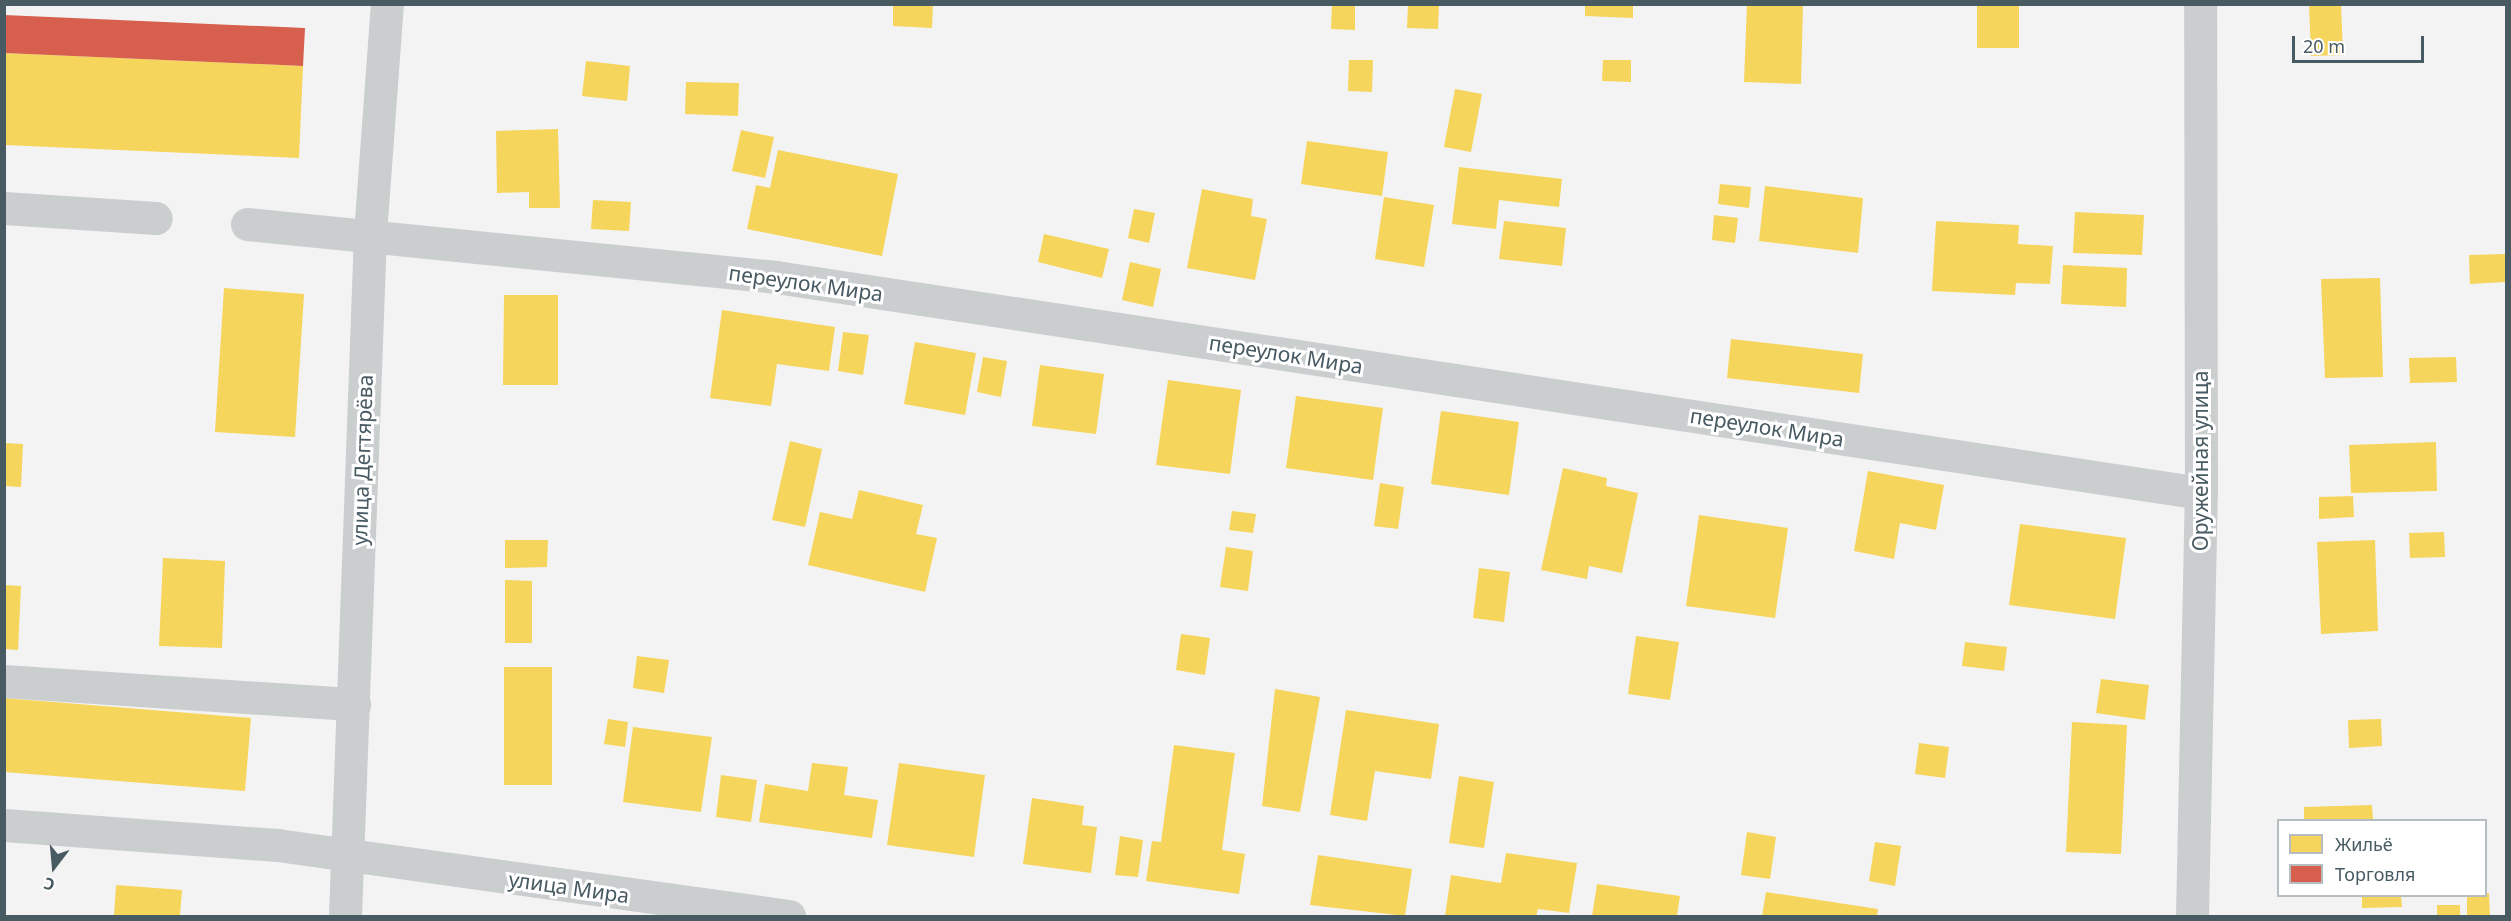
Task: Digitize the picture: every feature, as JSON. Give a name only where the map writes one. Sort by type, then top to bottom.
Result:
[{"type":"street","name":"улица Дегтярёва","points":[[345,916],[370,234],[387,4]]},
{"type":"street","name":"Оружейная улица","points":[[2192,916],[2201,493],[2200,4]]},
{"type":"street","points":[[4,208],[156,218]]},
{"type":"street","name":"переулок Мира","points":[[247,224],[370,234],[776,277],[2201,493]]},
{"type":"street","points":[[4,681],[354,704]]},
{"type":"street","name":"улица Мира","points":[[4,825],[277,845],[348,857],[789,916]]},
{"type":"building: Жильё","points":[[893,4],[933,4],[932,28],[893,26]]},
{"type":"building: Жильё","points":[[1332,4],[1355,4],[1355,30],[1331,29]]},
{"type":"building: Жильё","points":[[1408,4],[1439,4],[1438,29],[1407,28]]},
{"type":"building: Жильё","points":[[1585,4],[1633,4],[1633,18],[1585,16]]},
{"type":"building: Жильё","points":[[1747,4],[1803,4],[1801,84],[1744,82]]},
{"type":"building: Жильё","points":[[1977,4],[2019,4],[2019,48],[1977,48]]},
{"type":"building: Жильё","points":[[2309,4],[2341,4],[2343,55],[2311,56]]},
{"type":"building: Жильё","points":[[4,53],[303,66],[299,158],[4,145]]},
{"type":"building: Жильё","points":[[1349,60],[1373,60],[1372,92],[1348,91]]},
{"type":"building: Жильё","points":[[1603,60],[1631,60],[1631,82],[1602,81]]},
{"type":"building: Жильё","points":[[586,61],[630,66],[627,101],[582,96]]},
{"type":"building: Жильё","points":[[686,82],[739,83],[738,116],[685,114]]},
{"type":"building: Жильё","points":[[1455,89],[1482,94],[1471,152],[1444,147]]},
{"type":"building: Жильё","points":[[558,129],[560,208],[529,208],[529,192],[497,193],[496,131]]},
{"type":"building: Жильё","points":[[741,130],[774,137],[765,178],[732,171]]},
{"type":"building: Жильё","points":[[1307,141],[1388,152],[1382,196],[1301,184]]},
{"type":"building: Жильё","points":[[778,150],[898,174],[882,256],[747,229],[756,185],[770,188]]},
{"type":"building: Жильё","points":[[1459,167],[1562,179],[1559,207],[1499,200],[1496,229],[1452,224]]},
{"type":"building: Жильё","points":[[1720,184],[1751,187],[1749,208],[1718,204]]},
{"type":"building: Жильё","points":[[1765,186],[1863,198],[1858,253],[1759,241]]},
{"type":"building: Жильё","points":[[1202,189],[1253,199],[1251,216],[1267,219],[1255,280],[1187,268]]},
{"type":"building: Жильё","points":[[1384,197],[1434,205],[1424,267],[1375,259]]},
{"type":"building: Жильё","points":[[593,200],[631,202],[629,231],[591,229]]},
{"type":"building: Жильё","points":[[1134,209],[1155,213],[1149,243],[1128,238]]},
{"type":"building: Жильё","points":[[2075,212],[2144,215],[2142,255],[2073,253]]},
{"type":"building: Жильё","points":[[1714,215],[1738,218],[1735,243],[1712,240]]},
{"type":"building: Жильё","points":[[1504,221],[1566,228],[1562,266],[1499,259]]},
{"type":"building: Жильё","points":[[1936,221],[2019,225],[2018,244],[2053,246],[2050,284],[2016,283],[2015,295],[1932,291]]},
{"type":"building: Жильё","points":[[1044,234],[1109,249],[1102,278],[1038,262]]},
{"type":"building: Жильё","points":[[2506,254],[2506,282],[2470,284],[2469,255]]},
{"type":"building: Жильё","points":[[1130,262],[1161,269],[1153,307],[1122,300]]},
{"type":"building: Жильё","points":[[2063,265],[2127,268],[2126,307],[2061,304]]},
{"type":"building: Жильё","points":[[2380,278],[2383,377],[2325,378],[2321,279]]},
{"type":"building: Жильё","points":[[224,288],[304,294],[295,437],[215,432]]},
{"type":"building: Жильё","points":[[504,295],[558,295],[558,385],[503,385]]},
{"type":"building: Жильё","points":[[722,310],[835,327],[829,371],[777,364],[771,406],[710,398]]},
{"type":"building: Жильё","points":[[843,332],[869,335],[863,375],[838,371]]},
{"type":"building: Жильё","points":[[1731,339],[1863,354],[1859,393],[1727,378]]},
{"type":"building: Жильё","points":[[915,342],[976,353],[965,415],[904,404]]},
{"type":"building: Жильё","points":[[983,357],[1007,361],[1001,397],[977,392]]},
{"type":"building: Жильё","points":[[2456,357],[2457,382],[2410,383],[2409,358]]},
{"type":"building: Жильё","points":[[1040,365],[1104,374],[1096,434],[1032,426]]},
{"type":"building: Жильё","points":[[1168,380],[1241,390],[1230,474],[1156,465]]},
{"type":"building: Жильё","points":[[1296,396],[1383,408],[1373,480],[1286,468]]},
{"type":"building: Жильё","points":[[1441,411],[1519,422],[1509,495],[1431,484]]},
{"type":"building: Жильё","points":[[790,441],[822,449],[805,527],[772,520]]},
{"type":"building: Жильё","points":[[2436,442],[2437,491],[2351,493],[2349,445]]},
{"type":"building: Жильё","points":[[4,443],[23,444],[21,487],[4,486]]},
{"type":"building: Жильё","points":[[1563,468],[1607,478],[1606,486],[1638,493],[1622,573],[1589,566],[1587,579],[1541,570]]},
{"type":"building: Жильё","points":[[1868,471],[1944,485],[1936,530],[1900,523],[1894,559],[1854,551]]},
{"type":"building: Жильё","points":[[1380,483],[1404,487],[1398,529],[1374,526]]},
{"type":"building: Жильё","points":[[859,490],[923,505],[916,534],[937,538],[925,592],[808,565],[820,512],[852,519]]},
{"type":"building: Жильё","points":[[2353,496],[2354,517],[2319,519],[2319,497]]},
{"type":"building: Жильё","points":[[1232,511],[1256,514],[1253,533],[1229,530]]},
{"type":"building: Жильё","points":[[1699,515],[1788,528],[1775,618],[1686,606]]},
{"type":"building: Жильё","points":[[2020,524],[2126,538],[2115,619],[2009,605]]},
{"type":"building: Жильё","points":[[2444,532],[2445,557],[2410,558],[2409,533]]},
{"type":"building: Жильё","points":[[505,540],[548,540],[547,567],[505,568]]},
{"type":"building: Жильё","points":[[2375,540],[2378,631],[2321,634],[2317,542]]},
{"type":"building: Жильё","points":[[1226,547],[1253,551],[1248,591],[1220,587]]},
{"type":"building: Жильё","points":[[163,558],[225,561],[222,648],[159,646]]},
{"type":"building: Жильё","points":[[1479,568],[1510,572],[1504,622],[1473,618]]},
{"type":"building: Жильё","points":[[505,580],[532,581],[532,643],[505,643]]},
{"type":"building: Жильё","points":[[4,585],[21,586],[18,650],[4,649]]},
{"type":"building: Жильё","points":[[1181,634],[1210,638],[1205,675],[1176,670]]},
{"type":"building: Жильё","points":[[1636,636],[1679,642],[1670,700],[1628,694]]},
{"type":"building: Жильё","points":[[1965,642],[2007,647],[2004,671],[1962,666]]},
{"type":"building: Жильё","points":[[637,656],[669,660],[664,693],[633,688]]},
{"type":"building: Жильё","points":[[504,667],[552,667],[552,785],[504,785]]},
{"type":"building: Жильё","points":[[2101,679],[2149,685],[2145,720],[2096,713]]},
{"type":"building: Жильё","points":[[1275,689],[1320,697],[1300,812],[1262,806]]},
{"type":"building: Жильё","points":[[4,698],[251,718],[245,791],[4,772]]},
{"type":"building: Жильё","points":[[1346,710],[1439,724],[1431,779],[1375,771],[1367,821],[1330,815]]},
{"type":"building: Жильё","points":[[608,719],[628,722],[625,747],[604,744]]},
{"type":"building: Жильё","points":[[2381,719],[2382,746],[2349,748],[2348,720]]},
{"type":"building: Жильё","points":[[2072,722],[2127,725],[2121,854],[2066,852]]},
{"type":"building: Жильё","points":[[633,727],[712,737],[701,812],[623,802]]},
{"type":"building: Жильё","points":[[1919,743],[1949,747],[1945,778],[1915,774]]},
{"type":"building: Жильё","points":[[1174,745],[1235,753],[1222,850],[1245,854],[1239,894],[1146,881],[1152,841],[1161,842]]},
{"type":"building: Жильё","points":[[812,763],[848,767],[844,795],[878,800],[872,838],[759,822],[765,784],[808,791]]},
{"type":"building: Жильё","points":[[899,763],[985,775],[974,857],[887,845]]},
{"type":"building: Жильё","points":[[721,775],[757,780],[751,822],[716,817]]},
{"type":"building: Жильё","points":[[1459,776],[1494,782],[1484,848],[1449,843]]},
{"type":"building: Жильё","points":[[1032,798],[1084,806],[1082,825],[1097,827],[1091,873],[1023,864]]},
{"type":"building: Жильё","points":[[2372,805],[2373,819],[2304,819],[2304,807]]},
{"type":"building: Жильё","points":[[1747,832],[1776,837],[1770,879],[1741,875]]},
{"type":"building: Жильё","points":[[1120,836],[1143,840],[1138,877],[1115,875]]},
{"type":"building: Жильё","points":[[1875,842],[1901,846],[1895,886],[1869,881]]},
{"type":"building: Жильё","points":[[1506,853],[1577,863],[1569,913],[1538,909],[1536,916],[1445,916],[1451,875],[1501,883]]},
{"type":"building: Жильё","points":[[1318,855],[1412,869],[1405,916],[1310,905]]},
{"type":"building: Жильё","points":[[1597,884],[1680,896],[1677,916],[1592,916]]},
{"type":"building: Жильё","points":[[116,885],[182,890],[180,916],[114,916]]},
{"type":"building: Жильё","points":[[1766,892],[1878,909],[1877,916],[1762,916]]},
{"type":"building: Жильё","points":[[2489,893],[2490,916],[2467,916],[2467,897],[2487,897]]},
{"type":"building: Жильё","points":[[2362,897],[2401,897],[2402,907],[2362,908]]},
{"type":"building: Жильё","points":[[2437,905],[2460,905],[2460,916],[2437,916]]},
{"type":"building: Торговля","points":[[4,15],[305,28],[303,66],[4,53]]}]
